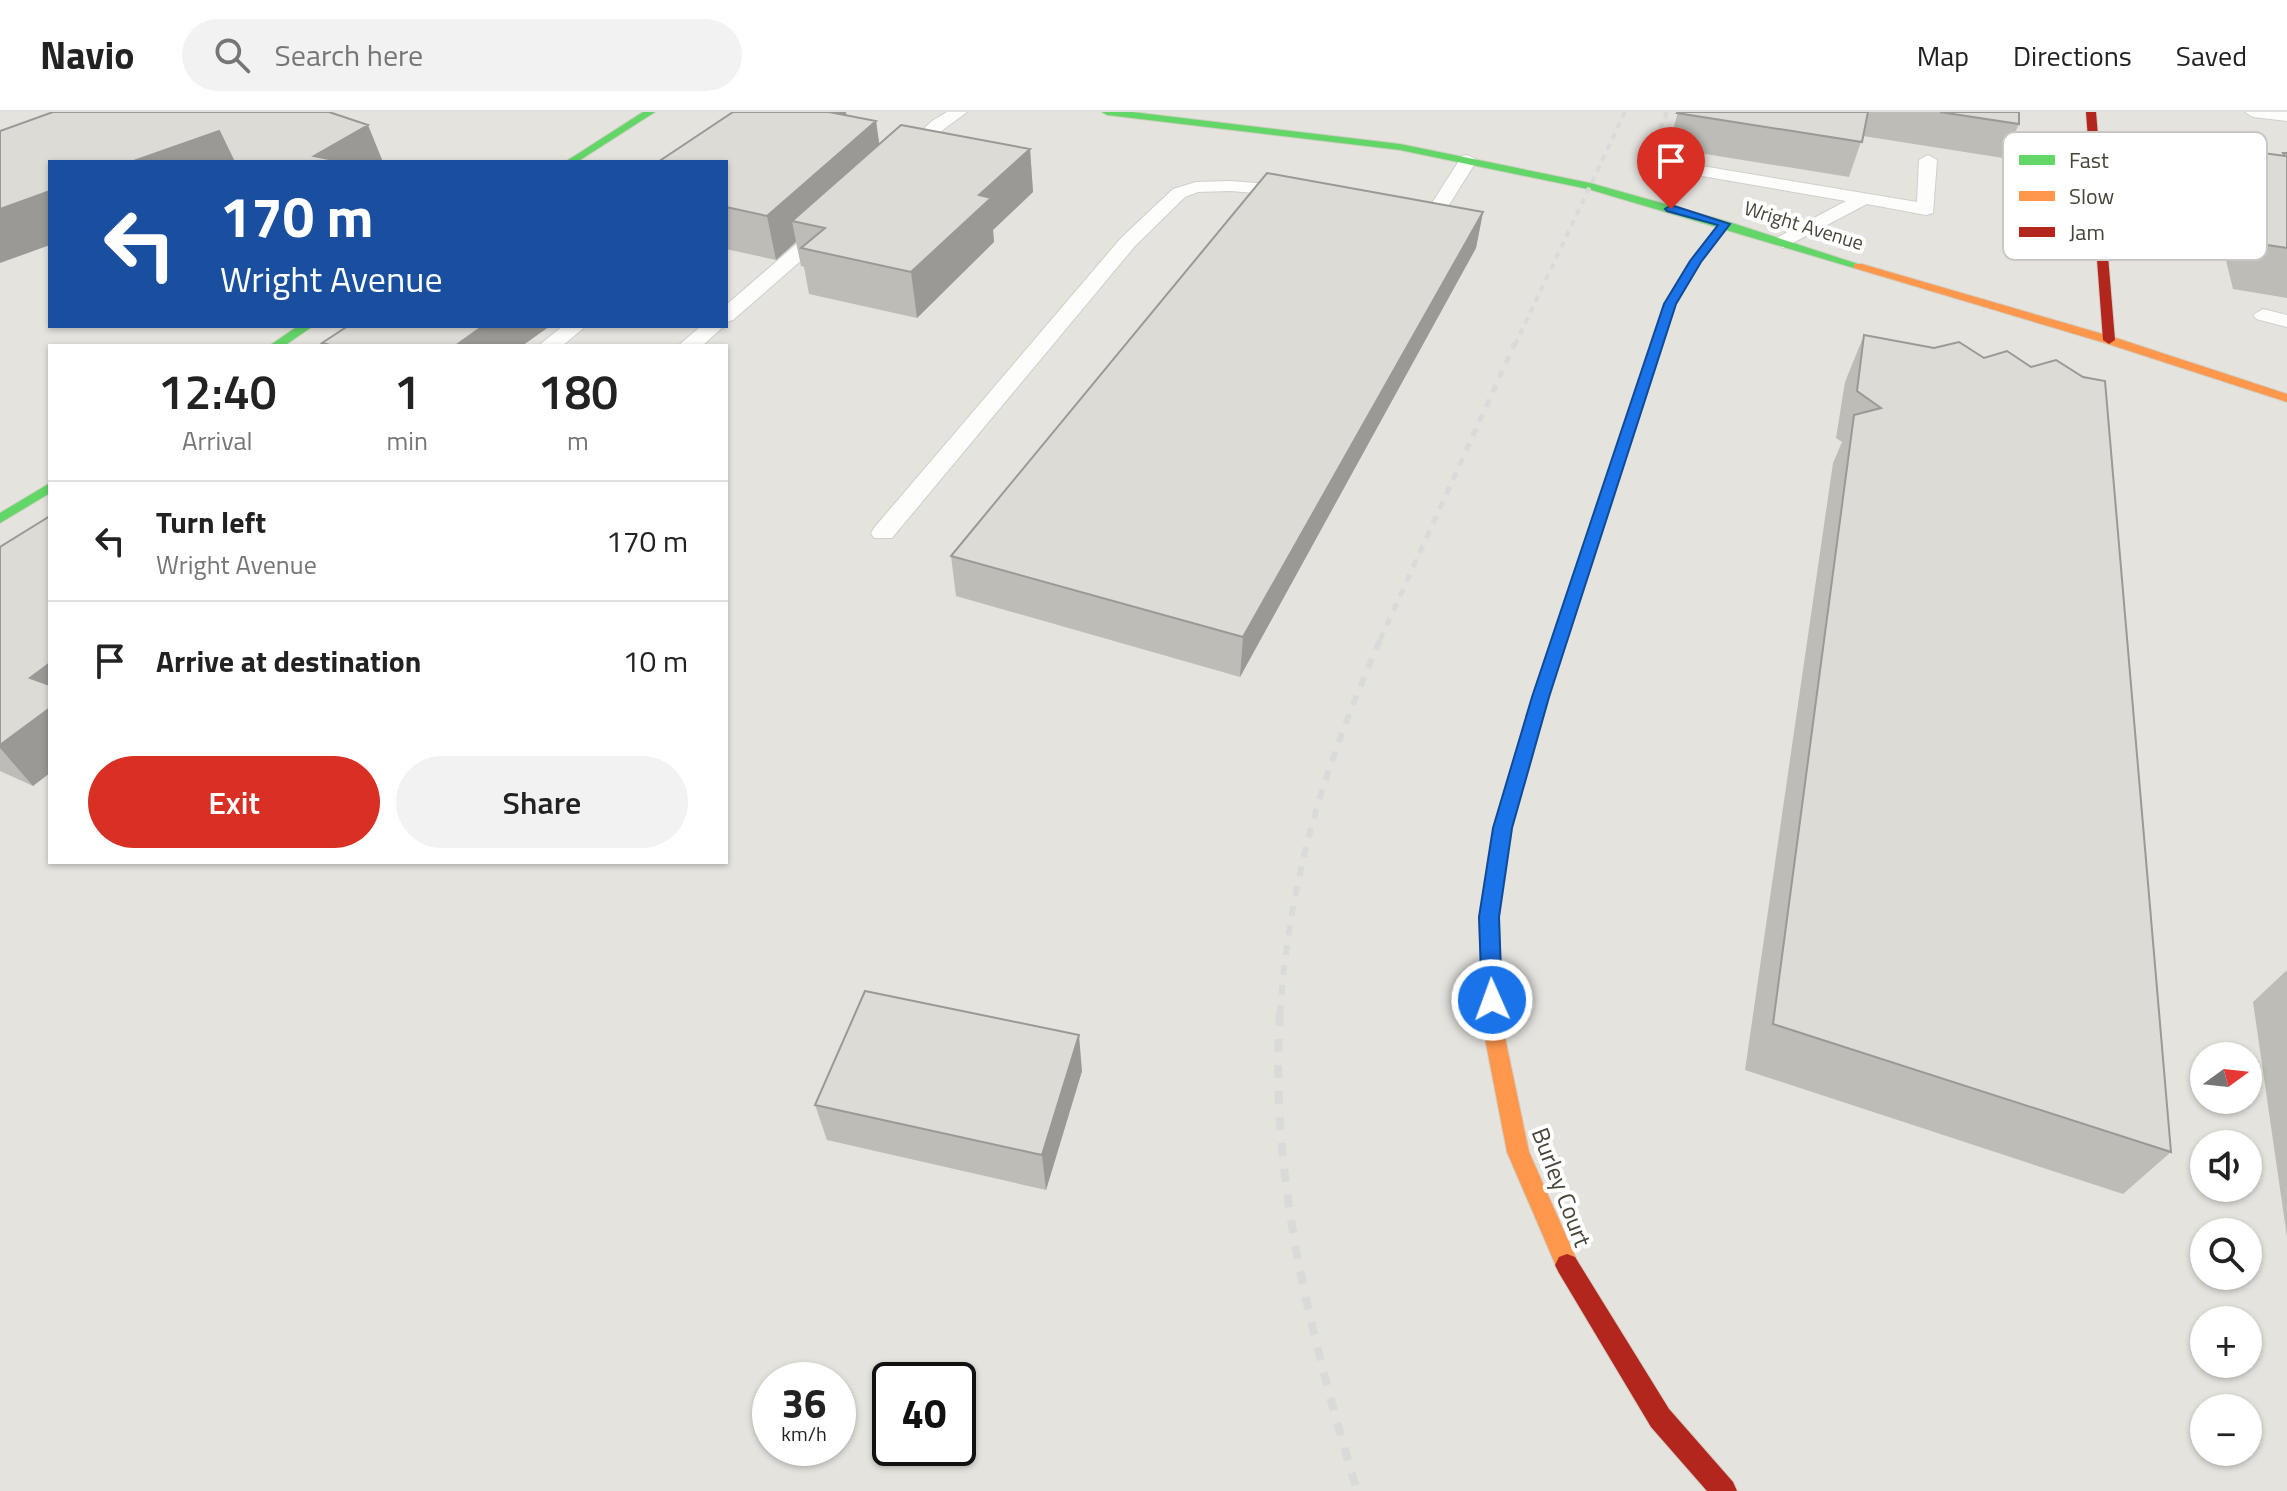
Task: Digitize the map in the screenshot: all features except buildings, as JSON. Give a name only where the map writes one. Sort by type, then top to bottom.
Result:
[{"type":"street","points":[[573,160],[650,112]]},
{"type":"street","name":"Wright Avenue","points":[[1107,112],[1400,147],[1590,186],[2109,340],[2287,398]]},
{"type":"street","points":[[2091,112],[2093,132]]},
{"type":"street","name":"Burley Court","points":[[1724,1491],[1660,1418],[1571,1274],[1518,1152],[1493,1028],[1489,917],[1503,828],[1540,697],[1670,304],[1696,261],[1725,224]]},
{"type":"street","points":[[2103,260],[2109,340]]},
{"type":"street","points":[[278,344],[304,328]]},
{"type":"street","points":[[0,519],[48,488]]},
{"type":"lane","points":[[892,168],[938,125],[959,112]]},
{"type":"lane","points":[[2253,112],[2287,116]]},
{"type":"lane","points":[[1377,199],[1437,209],[1468,160]]},
{"type":"lane","points":[[1702,171],[1926,209],[1928,160]]},
{"type":"lane","points":[[2267,163],[2287,166]]},
{"type":"lane","points":[[883,533],[1128,242],[1179,193],[1196,187],[1230,186],[1318,193]]},
{"type":"lane","points":[[1783,242],[1865,198]]},
{"type":"lane","points":[[728,314],[846,210]]},
{"type":"lane","points":[[2263,315],[2287,321]]},
{"type":"lane","points":[[552,344],[573,328]]},
{"type":"lane","points":[[692,344],[712,328]]},
{"type":"shaded area","points":[[0,112],[2287,112],[2287,1491],[0,1491]]},
{"type":"railway","points":[[1515,345],[1625,112]]},
{"type":"railway","points":[[1660,129],[1667,112]]},
{"type":"railway","points":[[1380,640],[1515,343]]},
{"type":"railway","points":[[1280,1015],[1292,915],[1313,822],[1343,731],[1381,638]]},
{"type":"railway","points":[[1280,1013],[1278,1074],[1287,1195],[1324,1374],[1357,1491]]},
{"type":"traffic: fast","points":[[573,160],[650,112]]},
{"type":"traffic: fast","points":[[1107,112],[1400,147],[1590,186],[1858,266]]},
{"type":"traffic: fast","points":[[1546,680],[1670,304],[1696,261],[1725,224]]},
{"type":"traffic: fast","points":[[278,344],[304,328]]},
{"type":"traffic: fast","points":[[0,519],[48,488]]},
{"type":"traffic: slow","points":[[1858,266],[2109,340],[2287,398]]},
{"type":"traffic: slow","points":[[1546,680],[1503,828],[1489,917],[1493,1028],[1518,1152],[1567,1265]]},
{"type":"traffic: jam","points":[[2091,112],[2093,132]]},
{"type":"traffic: jam","points":[[2103,260],[2109,340]]},
{"type":"traffic: jam","points":[[1567,1265],[1660,1418],[1724,1491]]},
{"type":"route","points":[[1492,1000],[1489,917],[1503,828],[1540,697],[1670,304],[1696,261],[1725,224],[1671,209]]}]
